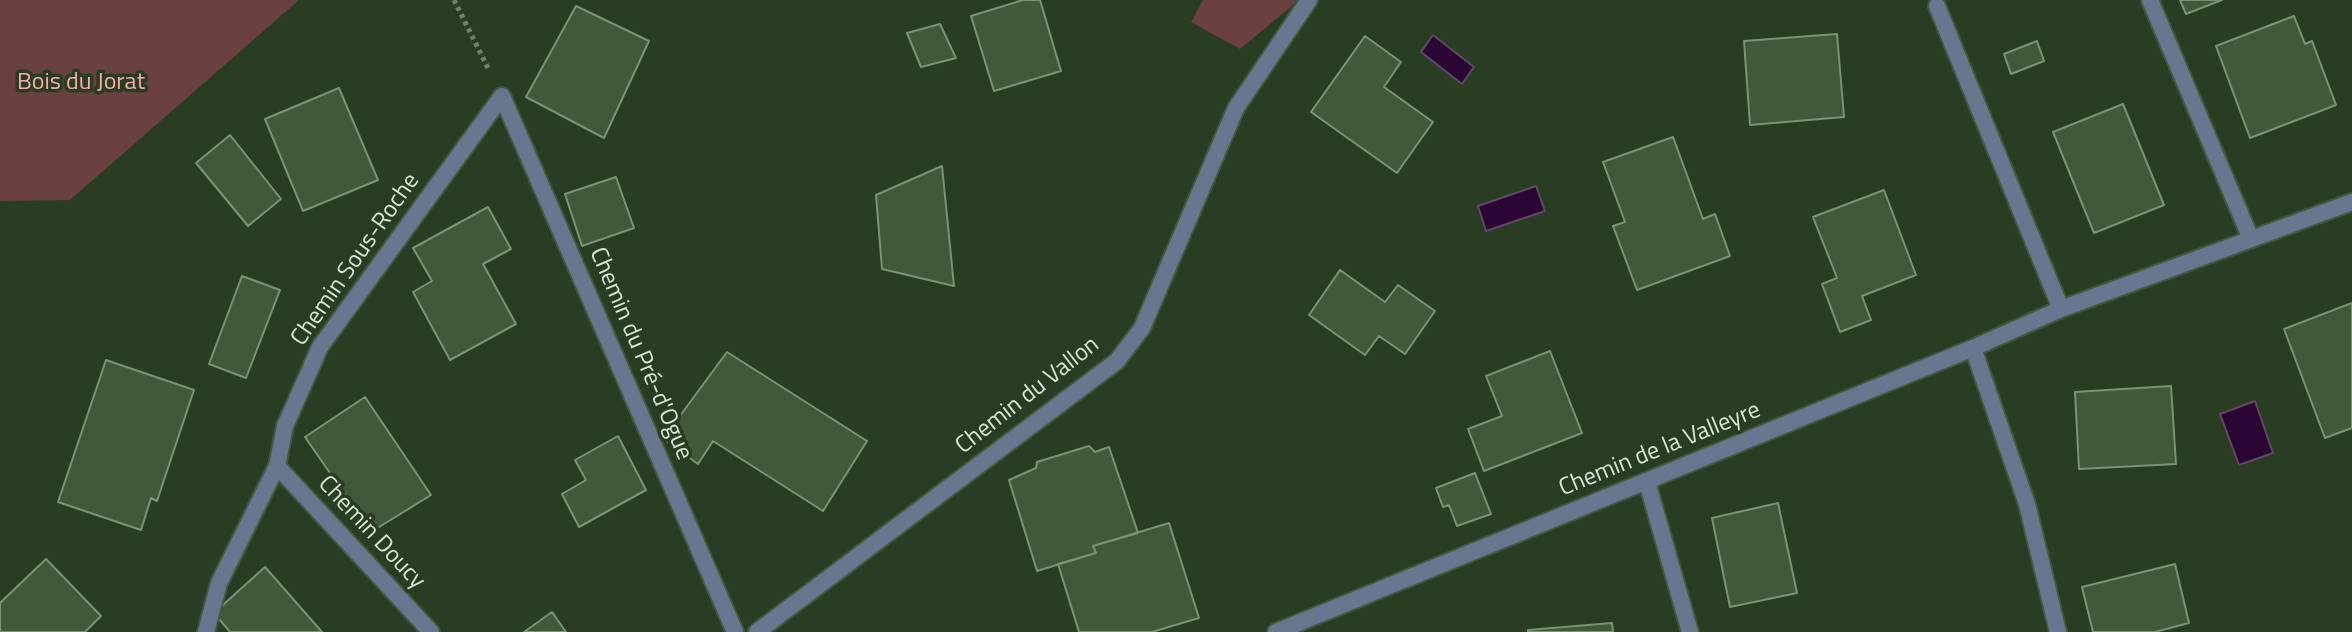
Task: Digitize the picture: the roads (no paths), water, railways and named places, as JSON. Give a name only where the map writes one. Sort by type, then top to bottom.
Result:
[{"type":"street","name":"Chemin du Vallon","points":[[757,632],[1117,361],[1142,328],[1236,108],[1309,0]]},
{"type":"street","points":[[2150,0],[2251,239]]},
{"type":"street","points":[[1937,6],[2061,309]]},
{"type":"street","name":"Chemin Sous-Roche","points":[[206,632],[219,583],[277,466],[285,426],[320,347],[502,96]]},
{"type":"street","name":"Chemin du Pré-d'Ogue","points":[[502,96],[735,632]]},
{"type":"street","name":"Chemin de la Valleyre","points":[[1276,632],[1973,348],[2061,309],[2352,202]]},
{"type":"street","points":[[1973,348],[2027,504],[2058,632]]},
{"type":"street","name":"Chemin Doucy","points":[[277,466],[431,632]]},
{"type":"street","points":[[1647,482],[1690,632]]},
{"type":"park label","name":"Bois du Jorat","points":[[81,83]]}]
